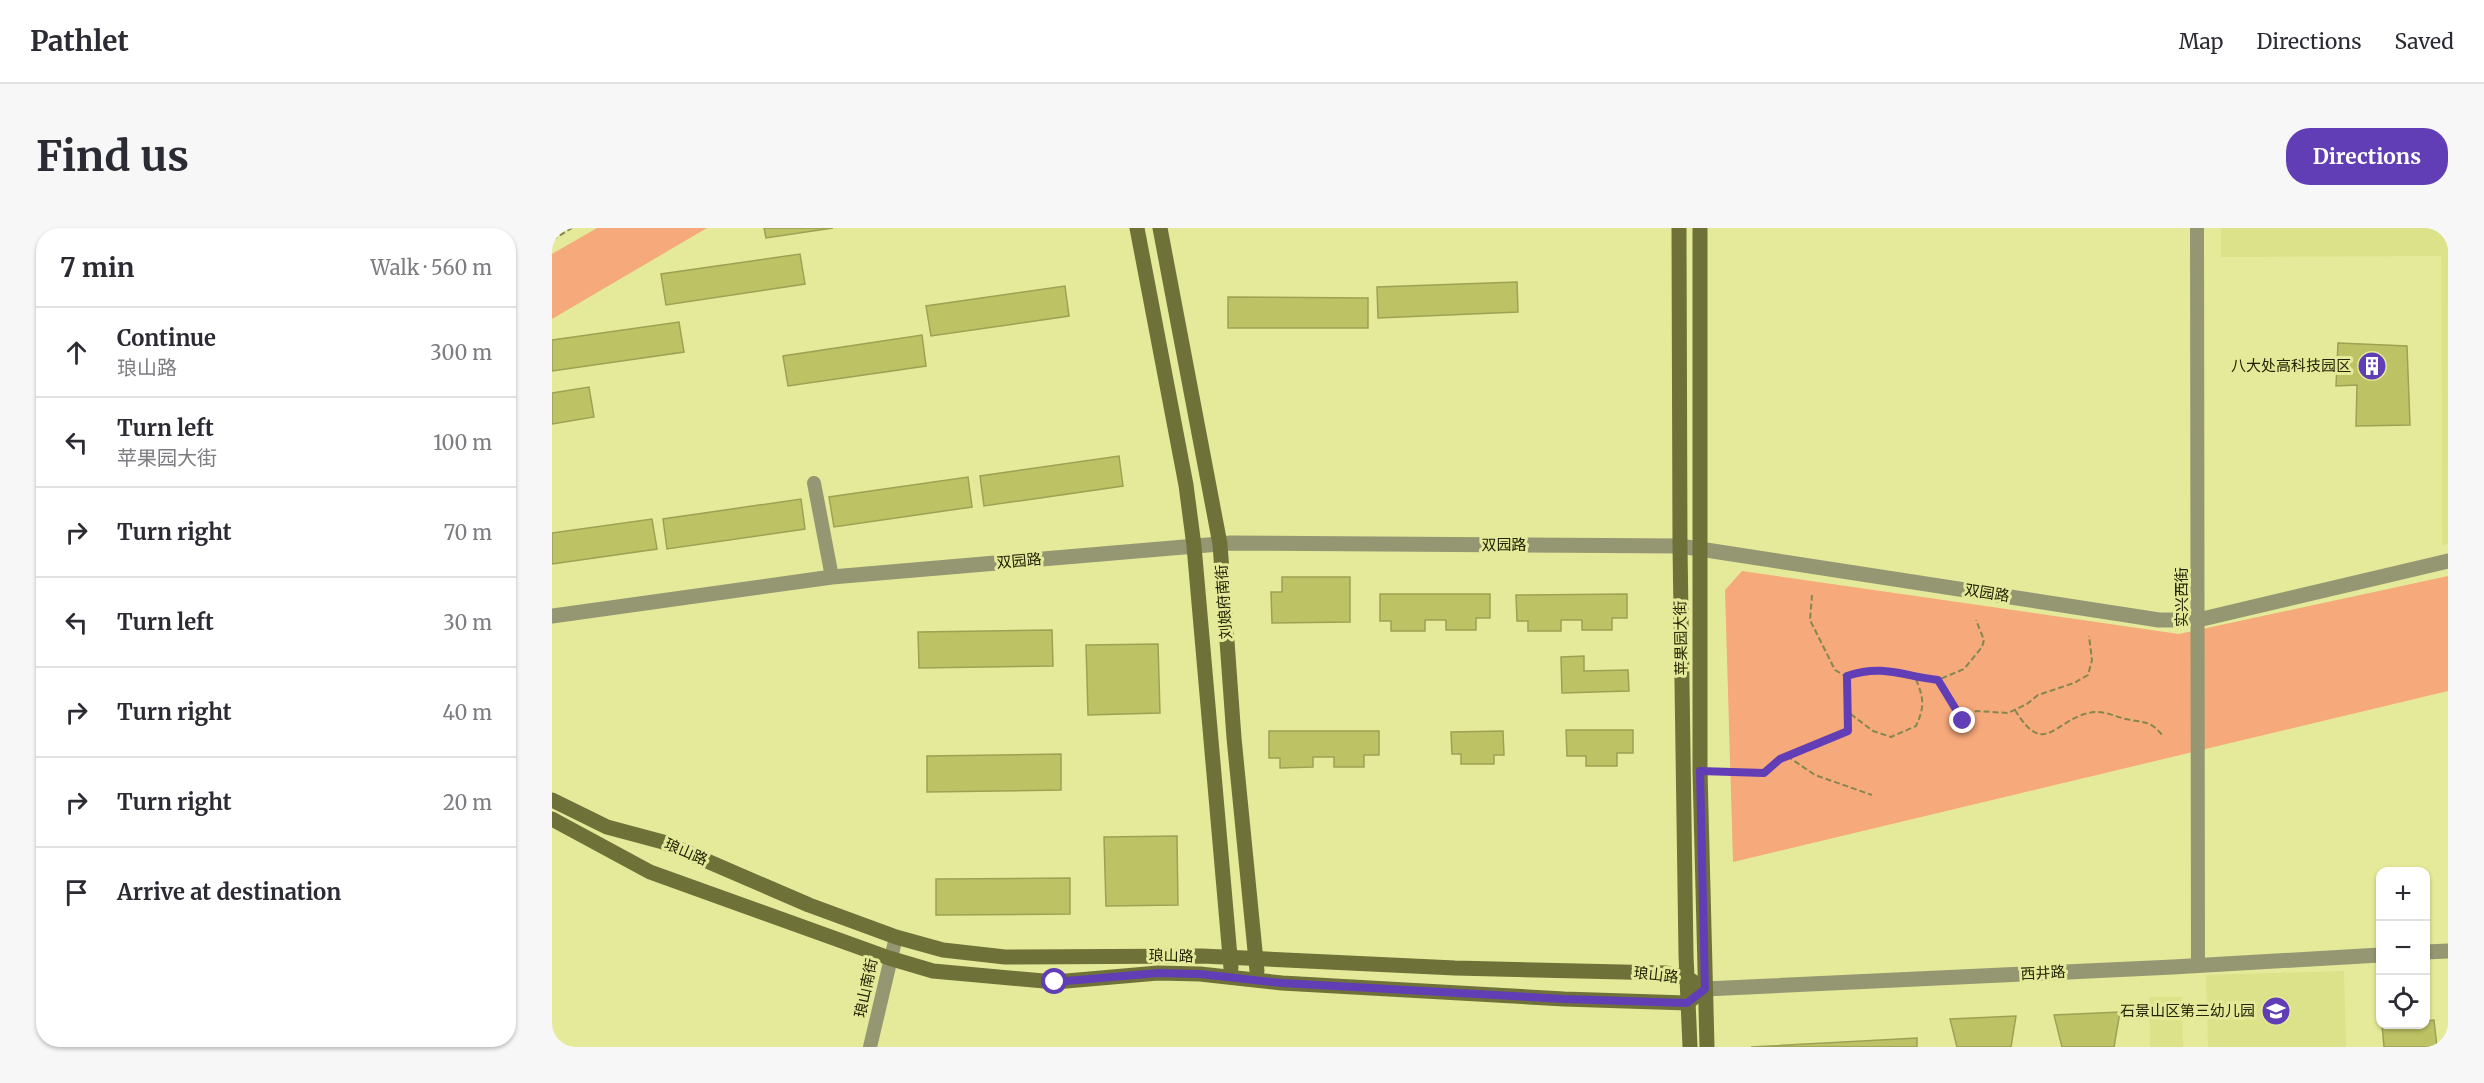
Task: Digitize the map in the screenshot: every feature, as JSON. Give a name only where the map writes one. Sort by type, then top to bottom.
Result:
[{"type":"main road","name":"刘娘府南街","points":[[1137,228],[1186,485],[1194,546],[1232,977]]},
{"type":"main road","name":"刘娘府南街","points":[[1161,228],[1220,544],[1234,738],[1257,980]]},
{"type":"main road","name":"苹果园大街","points":[[1679,228],[1680,546],[1687,1003],[1690,1047]]},
{"type":"main road","name":"苹果园大街","points":[[1700,228],[1700,771],[1707,1047]]},
{"type":"main road","name":"琅山路","points":[[552,800],[607,827],[663,842],[809,905],[943,950],[1005,957],[1063,958],[1121,955],[1666,973],[1687,978],[1705,989],[1687,1003],[1564,999],[1282,983],[1232,977],[1158,973],[1055,982],[933,971],[889,958],[650,872],[552,819]]},
{"type":"street","name":"实兴西街","points":[[2197,228],[2198,965]]},
{"type":"street","points":[[814,483],[832,577]]},
{"type":"street","name":"双园路","points":[[552,616],[832,577],[1220,544],[1680,546],[2159,620],[2198,620],[2448,561]]},
{"type":"street","name":"琅山南街","points":[[870,1047],[896,936]]},
{"type":"street","points":[[2430,952],[2448,951]]},
{"type":"street","name":"西井路","points":[[1705,989],[2376,955]]},
{"type":"path","points":[[552,240],[572,228]]},
{"type":"path","points":[[1812,595],[1810,620],[1835,670],[1847,676],[1875,669],[1895,671],[1915,678],[1938,680],[1964,669],[1982,647],[1984,640],[1976,620]]},
{"type":"path","points":[[1938,680],[1963,721],[1976,711],[2008,713],[2038,695],[2074,683],[2088,675],[2092,660],[2089,636]]},
{"type":"path","points":[[1700,771],[1764,773],[1780,759],[1848,731],[1847,676]]},
{"type":"path","points":[[1848,712],[1873,731],[1891,737],[1916,726],[1923,711],[1922,695],[1915,678]]},
{"type":"path","points":[[2015,710],[2026,729],[2044,735],[2054,732],[2065,722],[2096,711],[2150,722],[2162,735]]},
{"type":"path","points":[[1787,756],[1815,776],[1872,795]]},
{"type":"shaded area","points":[[597,228],[707,228],[552,319],[552,254]]},
{"type":"shaded area","points":[[2221,228],[2448,228],[2448,544],[2442,546],[2441,256],[2221,257]]},
{"type":"shaded area","points":[[1742,571],[2179,634],[2448,576],[2448,691],[1733,862],[1725,590]]},
{"type":"shaded area","name":"石景山区第三幼儿园","points":[[2344,971],[2346,1047],[2208,1047],[2206,975]]},
{"type":"shaded area","points":[[2149,997],[2182,997],[2183,1047],[2150,1047]]},
{"type":"building","points":[[764,228],[833,228],[766,238]]},
{"type":"building","points":[[800,254],[805,284],[666,305],[661,274]]},
{"type":"building","points":[[1517,282],[1518,312],[1378,318],[1377,287]]},
{"type":"building","points":[[1065,286],[1069,316],[931,336],[926,306]]},
{"type":"building","points":[[1228,297],[1368,298],[1368,328],[1228,328]]},
{"type":"building","points":[[679,322],[684,352],[552,371],[552,340]]},
{"type":"building","points":[[922,335],[926,366],[788,386],[783,356]]},
{"type":"building","name":"八大处高科技园区","points":[[2338,343],[2407,346],[2410,425],[2356,426],[2357,385],[2336,386]]},
{"type":"building","points":[[589,387],[594,417],[552,424],[552,393]]},
{"type":"building","points":[[1119,456],[1123,486],[984,506],[980,476]]},
{"type":"building","points":[[968,477],[972,507],[834,527],[829,497]]},
{"type":"building","points":[[801,499],[805,529],[667,549],[663,519]]},
{"type":"building","points":[[652,519],[657,549],[552,564],[552,533]]},
{"type":"building","points":[[1282,577],[1350,577],[1350,622],[1272,623],[1271,592],[1282,592]]},
{"type":"building","points":[[1380,594],[1490,594],[1490,618],[1476,618],[1476,630],[1446,630],[1446,620],[1425,620],[1425,631],[1391,631],[1391,621],[1380,621]]},
{"type":"building","points":[[1627,594],[1627,618],[1612,618],[1612,630],[1582,630],[1582,620],[1561,620],[1561,631],[1528,631],[1528,621],[1517,621],[1516,595]]},
{"type":"building","points":[[1052,630],[1053,666],[919,668],[918,632]]},
{"type":"building","points":[[1158,644],[1160,713],[1088,715],[1086,645]]},
{"type":"building","points":[[1584,656],[1584,671],[1628,670],[1629,691],[1562,693],[1561,657]]},
{"type":"building","points":[[1566,730],[1633,730],[1633,753],[1617,753],[1617,766],[1586,766],[1586,756],[1567,756]]},
{"type":"building","points":[[1269,731],[1379,731],[1379,755],[1364,755],[1364,767],[1334,767],[1334,757],[1313,757],[1313,767],[1280,768],[1280,758],[1269,758]]},
{"type":"building","points":[[1503,731],[1504,755],[1494,755],[1494,764],[1461,764],[1461,754],[1452,754],[1451,732]]},
{"type":"building","points":[[1061,754],[1061,790],[927,792],[927,756]]},
{"type":"building","points":[[1177,836],[1178,905],[1106,906],[1104,837]]},
{"type":"building","points":[[1070,878],[1070,914],[936,915],[936,879]]},
{"type":"building","points":[[2120,1012],[2114,1047],[2062,1047],[2054,1015]]},
{"type":"building","points":[[2016,1016],[2011,1047],[1957,1047],[1950,1019]]},
{"type":"building","points":[[2430,1020],[2434,1020],[2437,1047],[2384,1047],[2382,1029],[2430,1029]]},
{"type":"building","points":[[1917,1038],[1917,1047],[1751,1047]]},
{"type":"place","name":"八大处高科技园区","points":[[2372,366]]},
{"type":"place","name":"石景山区第三幼儿园","points":[[2276,1011]]},
{"type":"route","points":[[1055,982],[1158,973],[1200,974],[1282,983],[1564,999],[1687,1003],[1705,989],[1700,771],[1764,773],[1780,759],[1848,731],[1847,676],[1875,669],[1895,671],[1915,678],[1938,680],[1963,721]]}]
